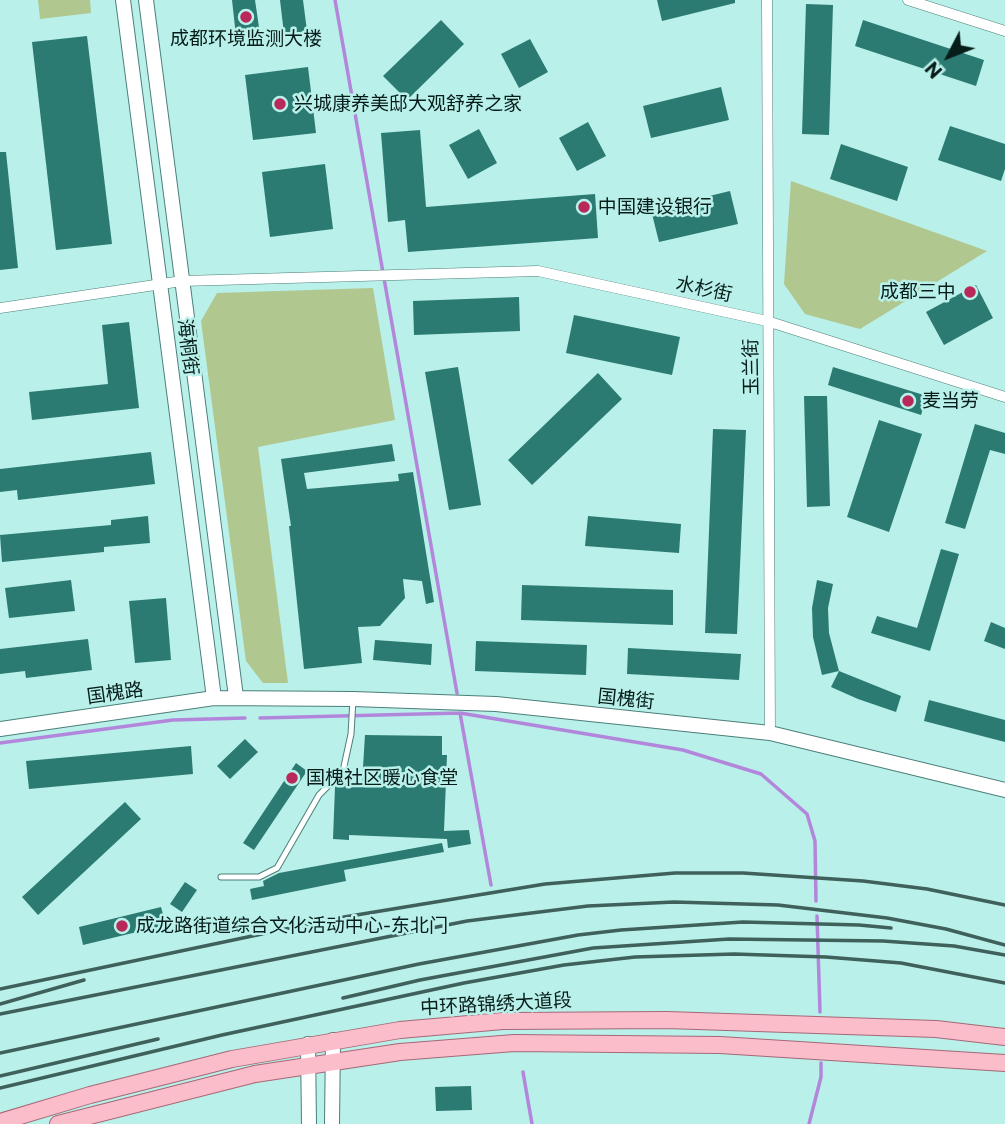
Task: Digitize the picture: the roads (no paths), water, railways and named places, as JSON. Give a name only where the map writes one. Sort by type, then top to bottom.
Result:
[{"type":"main road","name":"中环路锦绣大道段","points":[[0,1122],[90,1095],[232,1059],[400,1030],[503,1021],[653,1020],[936,1030],[1005,1037]]},
{"type":"main road","name":"中环路锦绣大道段","points":[[58,1124],[230,1079],[333,1060],[514,1043],[720,1045],[1005,1063]]},
{"type":"street","name":"海桐街","points":[[123,0],[214,698]]},
{"type":"street","name":"海桐街","points":[[146,0],[236,697]]},
{"type":"street","name":"玉兰街","points":[[767,0],[769,733]]},
{"type":"street","points":[[908,0],[1005,31]]},
{"type":"street","name":"水杉街","points":[[0,308],[182,281],[538,271],[768,321],[1005,397]]},
{"type":"street","name":"国槐路","points":[[0,729],[236,697]]},
{"type":"street","name":"国槐街","points":[[236,697],[353,705],[496,705],[769,733],[1005,790]]},
{"type":"street","points":[[332,1124],[333,1040]]},
{"type":"street","points":[[308,1044],[309,1124]]},
{"type":"lane","points":[[221,877],[259,877],[277,868],[319,794],[343,771],[353,705]]},
{"type":"waterway","points":[[335,0],[457,693]]},
{"type":"waterway","points":[[460,713],[491,885]]},
{"type":"waterway","points":[[260,718],[460,713],[683,750],[761,774],[807,814],[815,841],[816,901]]},
{"type":"waterway","points":[[0,743],[173,720],[245,718]]},
{"type":"waterway","points":[[817,916],[820,1012]]},
{"type":"waterway","points":[[809,1124],[821,1077],[821,1063]]},
{"type":"waterway","points":[[523,1072],[532,1124]]},
{"type":"railway","points":[[0,989],[338,918],[545,884],[675,873],[743,873],[863,881],[927,889],[1005,905]]},
{"type":"railway","points":[[0,1014],[467,921],[588,906],[674,902],[778,905],[887,918],[946,929],[1005,945]]},
{"type":"railway","points":[[0,1053],[419,964],[578,935],[743,922],[891,928]]},
{"type":"railway","points":[[343,998],[420,980],[593,948],[729,939],[883,941],[954,946],[1005,955]]},
{"type":"railway","points":[[0,1088],[222,1035],[464,983],[564,965],[635,957],[734,954],[826,957],[901,963],[1005,983]]},
{"type":"railway","points":[[0,1004],[84,980]]},
{"type":"railway","points":[[0,1076],[158,1039]]},
{"type":"place","name":"成都环境监测大楼","points":[[246,17]]},
{"type":"place","name":"兴城康养美邸大观舒养之家","points":[[280,104]]},
{"type":"place","name":"中国建设银行","points":[[584,207]]},
{"type":"place","name":"成都三中","points":[[970,292]]},
{"type":"place","name":"麦当劳","points":[[908,401]]},
{"type":"place","name":"国槐社区暖心食堂","points":[[292,778]]},
{"type":"place","name":"成龙路街道综合文化活动中心-东北门","points":[[122,926]]}]
